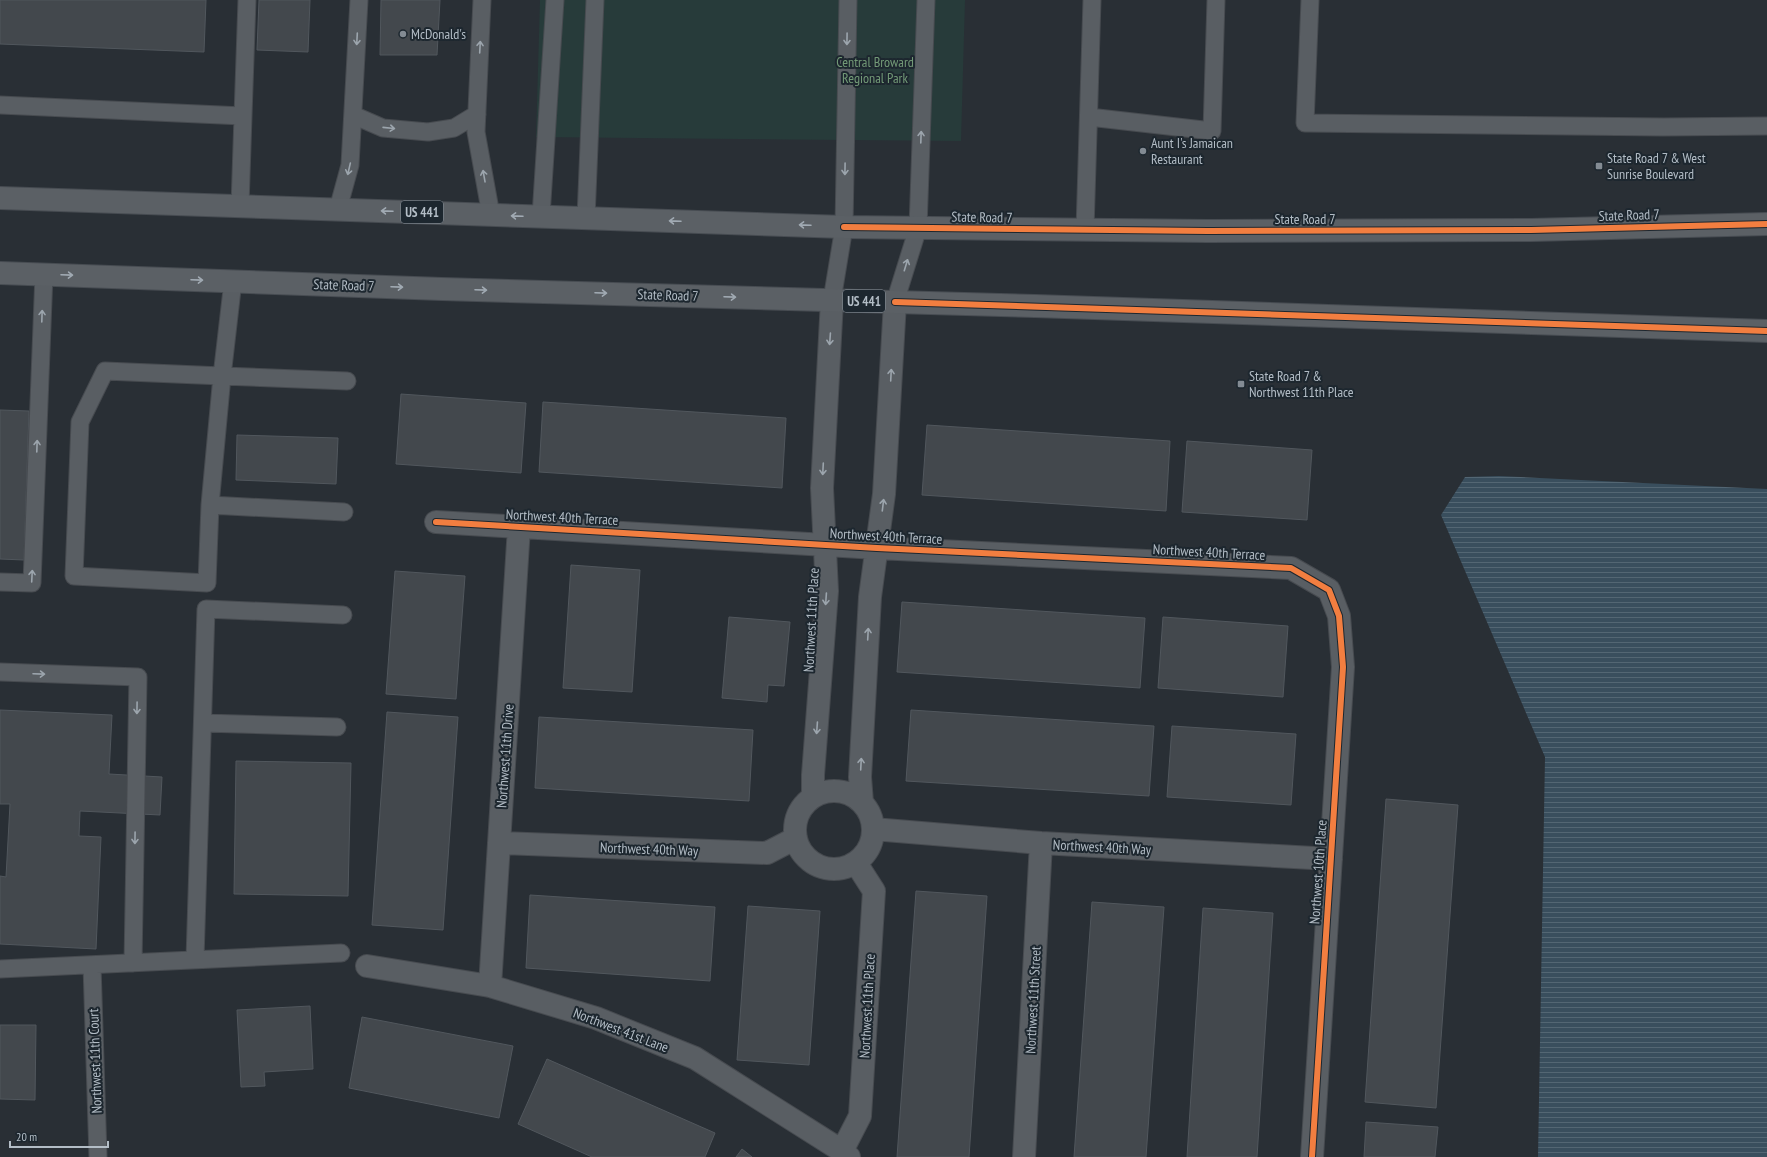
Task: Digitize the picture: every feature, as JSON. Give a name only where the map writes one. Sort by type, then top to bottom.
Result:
[{"type":"main road","name":"State Road 7","points":[[0,198],[844,227],[1085,230],[1531,230],[1767,224]]},
{"type":"main road","name":"State Road 7","points":[[0,273],[1767,331]]},
{"type":"street","name":"Northwest 11th Place","points":[[813,797],[813,775],[827,591],[822,488],[832,300]]},
{"type":"street","points":[[862,803],[860,777],[870,604],[884,494],[895,302]]},
{"type":"street","name":"Northwest 40th Terrace","points":[[436,522],[877,548],[1291,568],[1329,590]]},
{"type":"street","name":"Northwest 11th Drive","points":[[490,986],[519,527]]},
{"type":"street","name":"Northwest 10th Place","points":[[1312,1157],[1342,667],[1339,616],[1329,590]]},
{"type":"street","points":[[839,791],[852,795],[862,803],[870,815],[873,829],[871,842],[865,854],[856,862],[844,868],[831,869],[819,866],[809,860],[800,850],[796,838],[795,827],[797,815],[804,805],[813,797],[825,792],[839,791]]},
{"type":"street","name":"Northwest 40th Way","points":[[873,829],[1041,843],[1331,859]]},
{"type":"street","name":"Northwest 40th Way","points":[[499,843],[767,854],[796,838]]},
{"type":"street","name":"Northwest 11th Street","points":[[1024,1157],[1041,843]]},
{"type":"street","name":"Northwest 11th Place","points":[[846,1154],[860,1116],[874,891],[856,862]]},
{"type":"street","name":"Northwest 41st Lane","points":[[367,966],[490,986],[596,1018],[695,1058],[846,1154]]},
{"type":"lane","points":[[240,206],[247,0]]},
{"type":"lane","points":[[338,209],[350,165],[359,0]]},
{"type":"lane","points":[[482,0],[476,132],[491,215]]},
{"type":"lane","points":[[541,216],[555,0]]},
{"type":"lane","points":[[586,218],[595,0]]},
{"type":"lane","points":[[832,300],[844,227],[848,0]]},
{"type":"lane","points":[[895,302],[918,228],[926,0]]},
{"type":"lane","points":[[1085,230],[1092,0]]},
{"type":"lane","points":[[1089,117],[1212,131],[1216,0]]},
{"type":"lane","points":[[1310,0],[1305,123],[1655,127],[1767,126]]},
{"type":"lane","points":[[0,105],[243,116]]},
{"type":"lane","points":[[352,116],[383,128],[428,132],[454,128],[477,114]]},
{"type":"lane","points":[[0,582],[32,583],[44,274]]},
{"type":"lane","points":[[195,959],[210,506],[222,376],[233,281]]},
{"type":"lane","points":[[207,583],[74,576],[80,422],[105,371],[347,381]]},
{"type":"lane","points":[[210,506],[344,512]]},
{"type":"lane","points":[[206,609],[343,615]]},
{"type":"lane","points":[[0,672],[138,677],[133,962]]},
{"type":"lane","points":[[203,723],[337,727]]},
{"type":"lane","points":[[0,970],[133,962],[341,953]]},
{"type":"lane","name":"Northwest 11th Court","points":[[92,965],[98,1157]]},
{"type":"green space","name":"Central Broward Regional Park","points":[[540,0],[965,0],[961,141],[536,137]]},
{"type":"water","points":[[1499,476],[1767,489],[1767,1157],[1538,1157],[1545,757],[1441,515],[1465,477]]},
{"type":"building","points":[[0,0],[206,0],[204,52],[0,44]]},
{"type":"building","points":[[259,0],[310,0],[308,52],[257,50]]},
{"type":"building","points":[[381,0],[440,0],[437,55],[380,55]]},
{"type":"building","points":[[401,394],[526,403],[521,473],[396,464]]},
{"type":"building","points":[[543,402],[786,418],[782,488],[539,472]]},
{"type":"building","points":[[0,410],[29,411],[24,560],[0,559]]},
{"type":"building","points":[[927,425],[1170,441],[1166,511],[922,495]]},
{"type":"building","points":[[237,435],[338,438],[336,484],[236,480]]},
{"type":"building","points":[[1187,441],[1312,450],[1307,520],[1182,512]]},
{"type":"building","points":[[571,565],[640,570],[632,692],[563,688]]},
{"type":"building","points":[[395,571],[465,576],[456,699],[386,694]]},
{"type":"building","points":[[902,602],[1145,618],[1140,688],[897,672]]},
{"type":"building","points":[[729,617],[790,622],[784,686],[768,685],[767,702],[722,698]]},
{"type":"building","points":[[1163,617],[1288,626],[1283,697],[1158,688]]},
{"type":"building","points":[[0,710],[112,715],[109,774],[162,777],[160,815],[80,811],[79,836],[101,837],[96,949],[0,944],[0,876],[6,877],[10,804],[0,804]]},
{"type":"building","points":[[911,710],[1154,726],[1149,796],[906,781]]},
{"type":"building","points":[[387,712],[458,717],[443,930],[372,925]]},
{"type":"building","points":[[539,717],[753,730],[749,801],[535,788]]},
{"type":"building","points":[[1172,726],[1296,734],[1291,805],[1167,797]]},
{"type":"building","points":[[236,761],[351,763],[348,896],[234,894]]},
{"type":"building","points":[[1386,799],[1458,805],[1436,1108],[1365,1102]]},
{"type":"building","points":[[916,891],[987,896],[969,1157],[897,1157]]},
{"type":"building","points":[[530,895],[715,907],[710,981],[526,968]]},
{"type":"building","points":[[1092,902],[1164,907],[1146,1157],[1074,1157]]},
{"type":"building","points":[[748,906],[820,911],[809,1065],[737,1060]]},
{"type":"building","points":[[1203,908],[1273,913],[1257,1157],[1187,1157]]},
{"type":"building","points":[[310,1006],[313,1069],[264,1072],[265,1086],[241,1087],[237,1010]]},
{"type":"building","points":[[362,1017],[513,1046],[499,1118],[349,1088]]},
{"type":"building","points":[[0,1025],[36,1025],[35,1100],[0,1099]]},
{"type":"building","points":[[547,1059],[715,1133],[705,1157],[592,1157],[518,1124]]},
{"type":"building","points":[[1366,1122],[1438,1127],[1435,1157],[1364,1157]]},
{"type":"building","points":[[742,1149],[752,1157],[736,1157]]},
{"type":"cycle path","points":[[844,227],[1208,231],[1531,230],[1767,224]]},
{"type":"cycle path","points":[[895,302],[1767,331]]},
{"type":"cycle path","points":[[436,522],[877,548],[1291,568],[1329,590],[1339,616],[1343,667],[1312,1157]]},
{"type":"place","name":"McDonald's","points":[[403,34]]},
{"type":"place","name":"Aunt I's Jamaican Restaurant","points":[[1143,151]]},
{"type":"place","name":"State Road 7 & West Sunrise Boulevard","points":[[1599,166]]},
{"type":"place","name":"State Road 7 & Northwest 11th Place","points":[[1241,384]]}]
